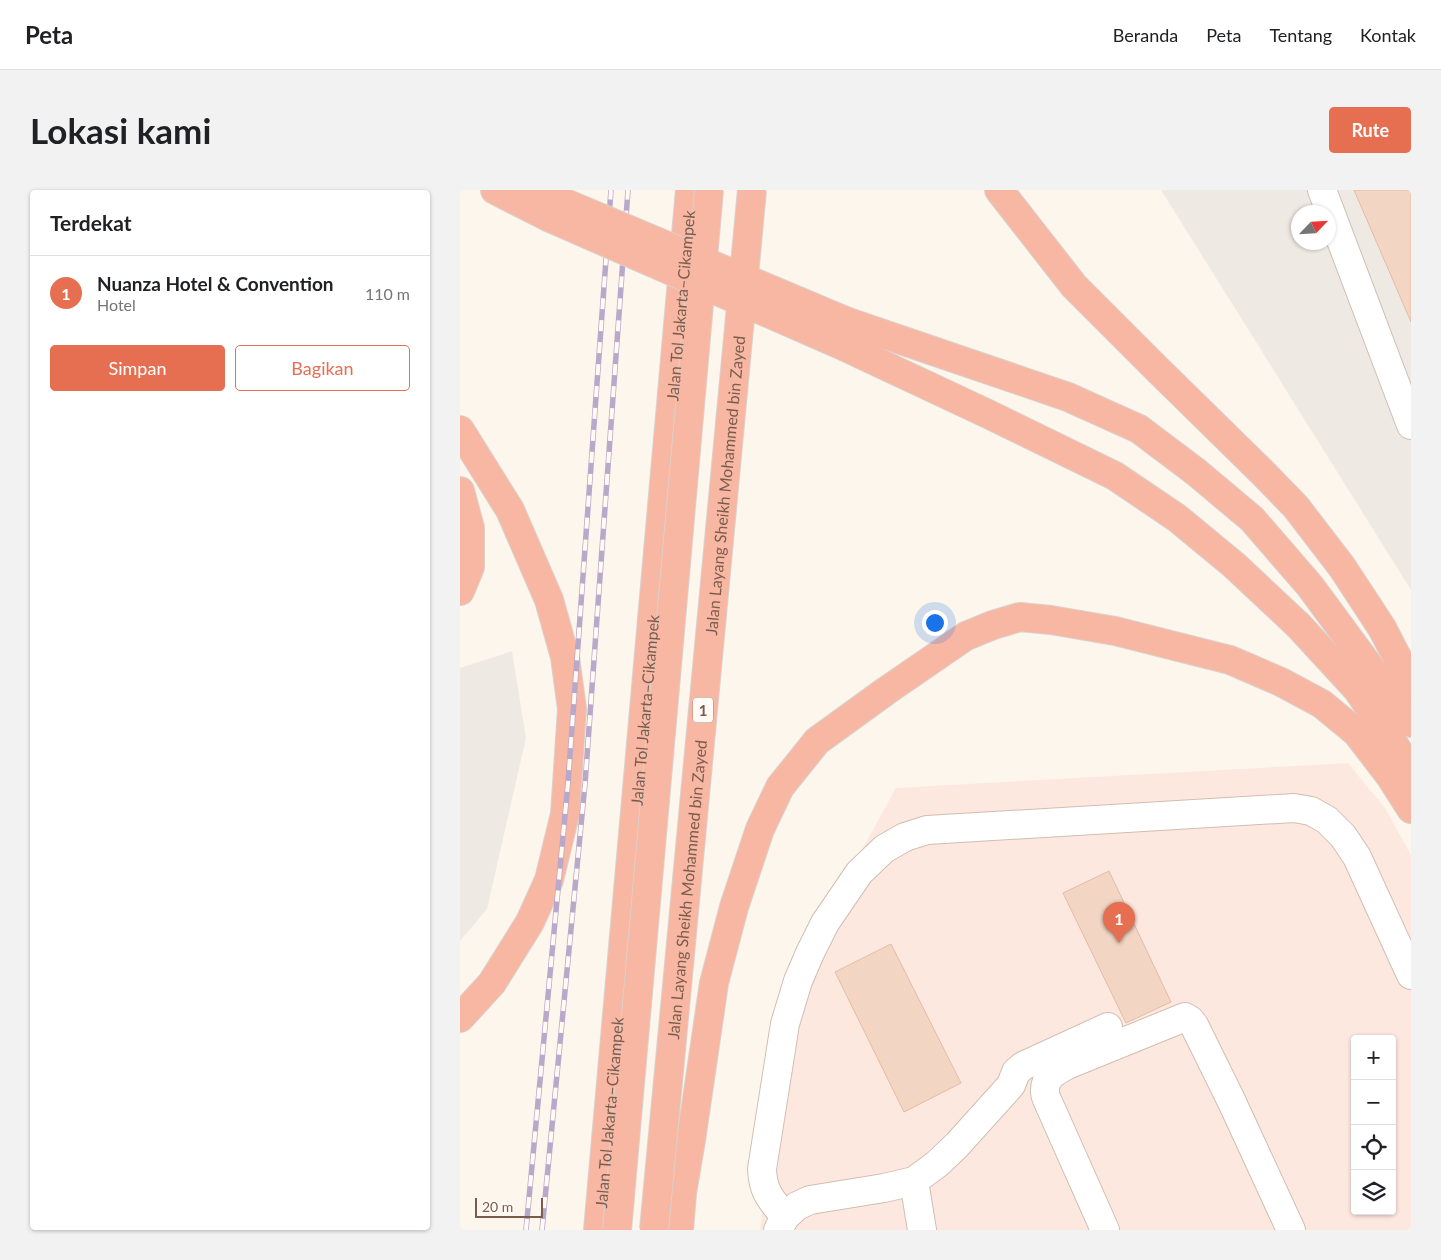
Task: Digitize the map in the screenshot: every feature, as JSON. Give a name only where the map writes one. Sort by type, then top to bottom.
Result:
[{"type":"highway","points":[[495,190],[548,202],[844,333],[988,414],[1115,476],[1177,518],[1234,565],[1299,626],[1356,689],[1411,770]]},
{"type":"highway","name":"Jalan Tol Jakarta–Cikampek","points":[[598,1230],[690,190]]},
{"type":"highway","points":[[618,1230],[709,190]]},
{"type":"highway","name":"Jalan Layang Sheikh Mohammed bin Zayed","points":[[654,1230],[752,190]]},
{"type":"highway","name":"1","points":[[679,1230],[682,1193],[675,1105],[757,190]]},
{"type":"highway","points":[[999,190],[1074,286],[1296,507],[1347,575],[1382,628],[1411,684]]},
{"type":"highway","points":[[844,333],[1068,397],[1139,429],[1196,472],[1252,519],[1310,586],[1411,723]]},
{"type":"highway","points":[[460,430],[510,510],[549,600],[565,657],[572,708],[566,814],[549,880],[530,922],[492,983],[460,1018]]},
{"type":"highway","points":[[460,491],[470,528],[470,567],[460,591]]},
{"type":"highway","points":[[682,1193],[714,983],[734,907],[760,829],[780,787],[817,741],[966,636],[992,625],[1020,617],[1028,617],[1115,630],[1230,660],[1281,682],[1322,704],[1357,733],[1390,776],[1411,809]]},
{"type":"lane","points":[[1322,190],[1411,425]]},
{"type":"lane","points":[[1108,1027],[1023,1066],[1016,1072],[1011,1085],[957,1144],[937,1164],[914,1181],[810,1200],[797,1206],[781,1223],[763,1184],[762,1169],[786,1024],[798,981],[826,923],[859,873],[884,849],[905,837],[927,830],[1294,808],[1311,811],[1327,820],[1343,836],[1357,857],[1411,975]]},
{"type":"lane","points":[[1105,1230],[1044,1092],[1048,1080],[1053,1073],[1067,1065],[1183,1018],[1187,1018],[1194,1025],[1291,1230]]},
{"type":"lane","points":[[1048,1080],[1058,1089],[1126,1230]]},
{"type":"lane","points":[[914,1181],[922,1230]]},
{"type":"shaded area","points":[[1161,190],[1411,190],[1411,590]]},
{"type":"shaded area","points":[[512,651],[526,738],[487,909],[460,941],[460,668]]},
{"type":"shaded area","points":[[1348,763],[1385,808],[1411,855],[1411,1230],[760,1230],[789,982],[896,788]]},
{"type":"building","points":[[1354,190],[1411,190],[1411,322]]},
{"type":"building","points":[[1109,871],[1171,1002],[1126,1023],[1063,893]]},
{"type":"building","points":[[891,944],[961,1083],[904,1112],[835,972]]},
{"type":"railway","points":[[526,1230],[568,783],[611,190]]},
{"type":"railway","points":[[542,1230],[585,784],[628,190]]},
{"type":"place","name":"Nuanza Hotel & Convention","points":[[1119,943]]}]
